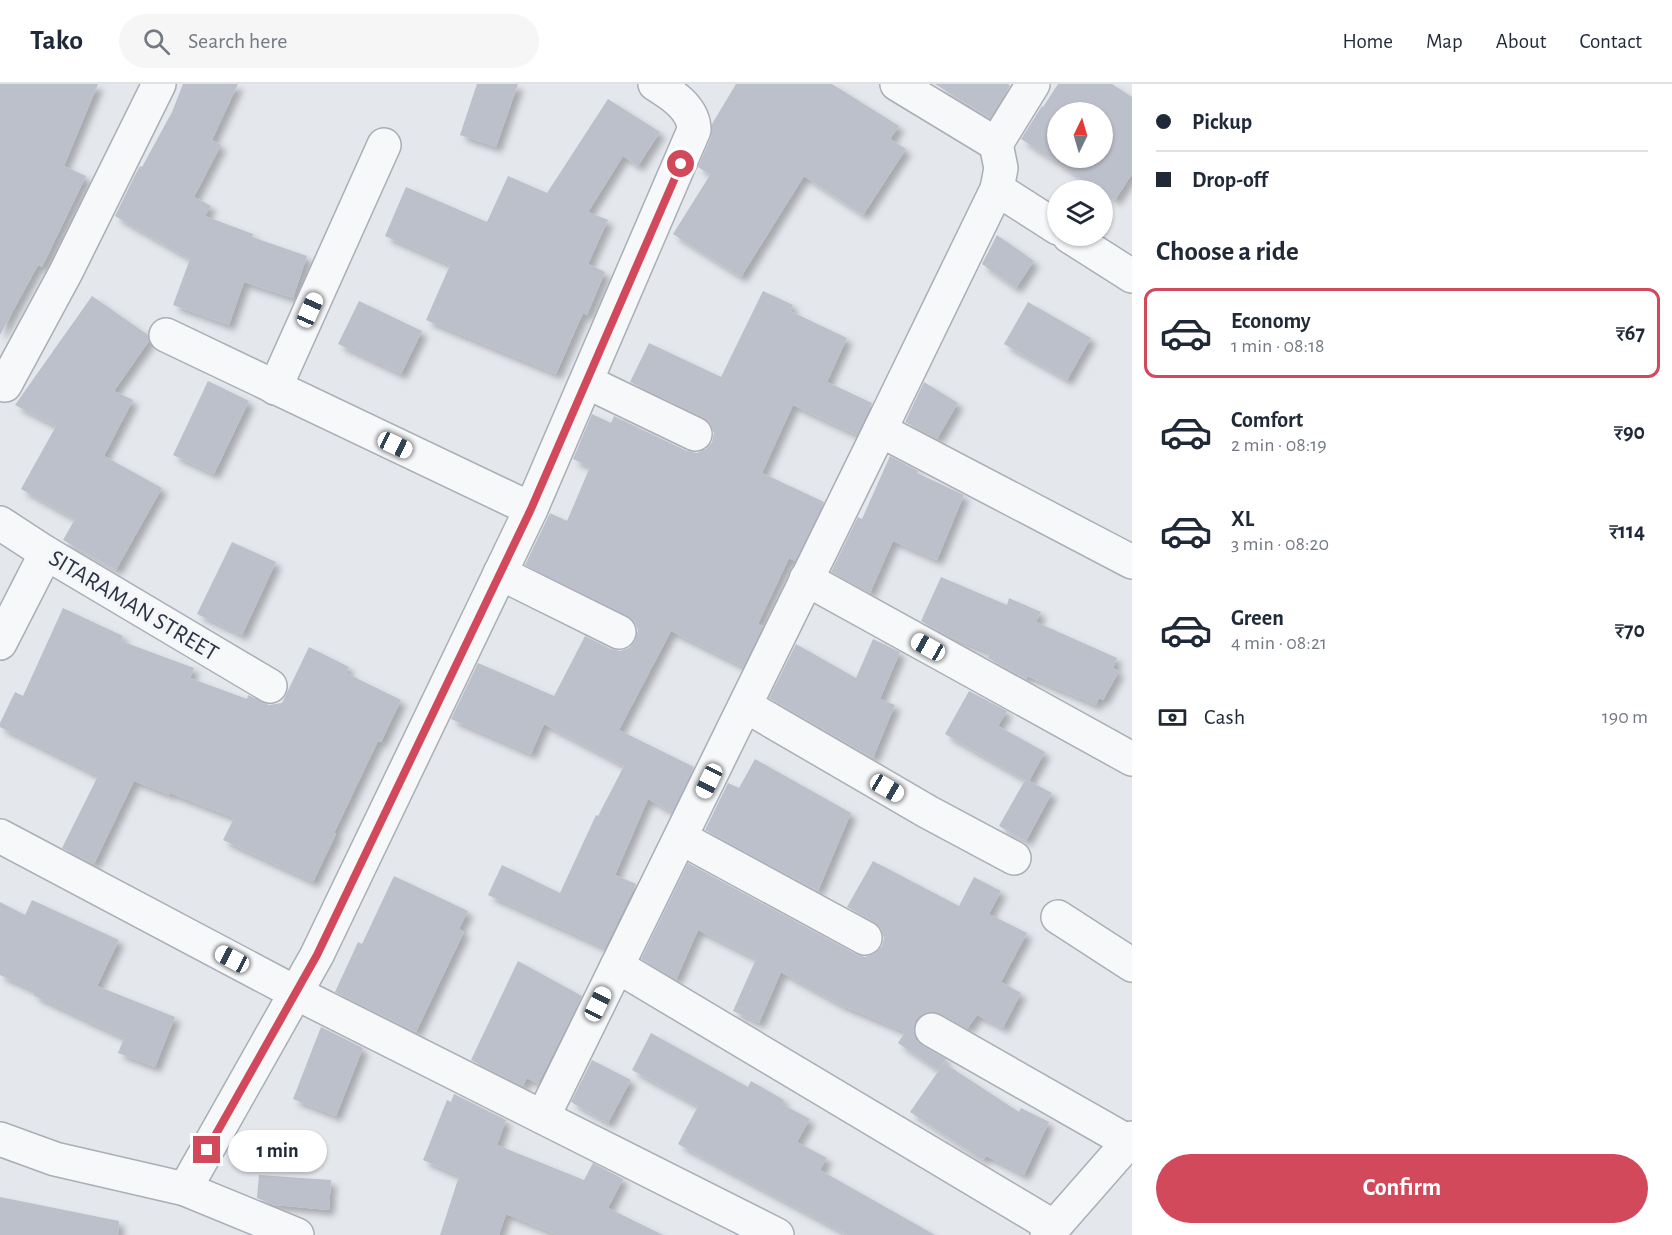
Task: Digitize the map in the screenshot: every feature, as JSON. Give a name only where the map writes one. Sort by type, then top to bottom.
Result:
[{"type":"street","points":[[5,385],[66,272],[159,84]]},
{"type":"street","points":[[185,1189],[317,955],[531,509],[587,382],[694,130],[694,122],[680,102],[655,84]]},
{"type":"street","points":[[897,84],[996,144]]},
{"type":"street","points":[[543,1118],[998,189],[1001,168],[996,144],[1033,84]]},
{"type":"street","points":[[275,388],[384,144]]},
{"type":"street","points":[[998,189],[1047,221]]},
{"type":"street","points":[[1085,246],[1132,276]]},
{"type":"street","points":[[166,335],[531,509]]},
{"type":"street","points":[[587,382],[695,434]]},
{"type":"street","points":[[880,430],[1132,562]]},
{"type":"street","name":"SITARAMAN STREET","points":[[0,523],[46,553],[270,686]]},
{"type":"street","points":[[0,642],[46,553]]},
{"type":"street","points":[[500,573],[619,632]]},
{"type":"street","points":[[806,579],[1132,759]]},
{"type":"street","points":[[746,706],[927,812],[1014,858]]},
{"type":"street","points":[[0,836],[296,993],[777,1235]]},
{"type":"street","points":[[681,838],[864,938]]},
{"type":"street","points":[[1058,917],[1132,965]]},
{"type":"street","points":[[617,966],[1050,1231],[1131,1141],[932,1030]]},
{"type":"street","points":[[0,1139],[55,1159],[185,1189],[297,1235]]},
{"type":"building","points":[[0,84],[98,84],[64,166],[86,176],[42,267],[38,265],[0,335]]},
{"type":"building","points":[[183,84],[238,84],[212,140],[221,145],[194,197],[211,206],[205,216],[253,234],[252,237],[307,256],[293,298],[244,282],[229,325],[173,305],[190,259],[115,216],[140,166],[142,167],[172,112]]},
{"type":"building","points":[[477,84],[518,84],[496,147],[460,135]]},
{"type":"building","points":[[736,84],[832,84],[899,126],[890,139],[906,149],[863,215],[804,176],[741,277],[673,234],[710,175],[698,167],[711,137],[712,124]]},
{"type":"building","points":[[935,84],[1008,84],[1010,86],[990,118]]},
{"type":"building","points":[[1058,84],[1112,84],[1132,97],[1132,174],[1115,200],[1113,199],[1113,180],[1084,180],[1066,168],[1113,168],[1113,102],[1047,102],[1047,156],[1021,139]]},
{"type":"building","points":[[608,99],[660,132],[638,166],[623,156],[588,212],[608,220],[588,264],[605,272],[587,315],[583,313],[556,374],[426,320],[450,265],[385,236],[406,187],[487,222],[508,176],[547,193]]},
{"type":"building","points":[[997,235],[1034,261],[1016,288],[982,264]]},
{"type":"building","points":[[763,291],[793,305],[790,311],[847,338],[827,382],[872,403],[857,435],[793,405],[762,473],[824,502],[795,561],[789,558],[758,624],[763,626],[743,667],[671,631],[619,730],[694,767],[672,812],[648,799],[615,875],[636,884],[605,948],[488,895],[502,865],[560,893],[596,815],[598,816],[624,766],[544,724],[531,754],[451,719],[478,663],[554,696],[585,636],[620,651],[629,648],[635,641],[638,630],[635,622],[628,616],[525,565],[550,513],[567,521],[590,467],[573,459],[592,414],[611,423],[614,416],[687,451],[697,453],[706,449],[712,442],[714,433],[710,423],[703,417],[630,382],[649,343],[721,377]]},
{"type":"building","points":[[92,296],[148,335],[149,341],[114,391],[133,400],[104,456],[162,488],[116,570],[63,540],[75,519],[21,489],[56,426],[15,405]]},
{"type":"building","points":[[359,301],[422,331],[401,374],[338,344]]},
{"type":"building","points":[[1028,302],[1091,338],[1067,380],[1004,344]]},
{"type":"building","points":[[208,381],[249,401],[214,474],[173,455]]},
{"type":"building","points":[[924,382],[958,403],[937,439],[905,422]]},
{"type":"building","points":[[890,456],[918,471],[917,473],[964,495],[937,560],[893,541],[870,593],[831,572],[858,517],[862,519]]},
{"type":"building","points":[[232,542],[276,562],[242,635],[197,614]]},
{"type":"building","points":[[941,577],[1007,605],[1009,598],[1041,612],[1036,622],[1117,658],[1113,668],[1119,671],[1103,700],[1099,698],[1096,705],[1027,676],[1026,679],[988,658],[990,653],[946,635],[921,621]]},
{"type":"building","points":[[63,608],[123,636],[121,641],[194,668],[190,678],[247,699],[248,695],[269,705],[282,703],[309,647],[349,667],[346,673],[401,700],[381,742],[378,741],[313,882],[223,840],[234,818],[134,781],[94,864],[62,848],[98,776],[0,727],[0,723],[15,692],[23,696]]},
{"type":"building","points":[[873,639],[900,652],[880,699],[895,705],[873,758],[769,698],[796,644],[856,678]]},
{"type":"building","points":[[969,691],[1007,711],[998,726],[1045,752],[1029,781],[1052,793],[1026,841],[999,826],[1025,780],[945,734]]},
{"type":"building","points":[[755,759],[851,813],[818,891],[705,830],[728,783],[739,788]]},
{"type":"building","points":[[873,861],[959,906],[974,877],[1001,891],[989,914],[1027,933],[1001,982],[1021,993],[1003,1028],[977,1015],[967,1029],[932,1011],[916,1020],[913,1030],[916,1040],[946,1059],[938,1070],[898,1043],[905,1032],[841,1005],[781,972],[759,1023],[733,1011],[756,959],[698,930],[676,980],[641,959],[688,863],[856,954],[865,957],[874,954],[882,946],[884,938],[881,929],[874,922],[847,907]]},
{"type":"building","points":[[394,876],[468,911],[459,929],[464,932],[416,1032],[335,992],[358,942],[362,944]]},
{"type":"building","points":[[32,900],[119,940],[97,986],[175,1017],[155,1067],[118,1053],[124,1038],[33,995],[35,991],[0,975],[0,902],[25,915]]},
{"type":"building","points":[[518,961],[582,996],[538,1084],[527,1078],[523,1086],[471,1060]]},
{"type":"building","points":[[321,1027],[363,1048],[336,1116],[293,1099]]},
{"type":"building","points":[[651,1033],[748,1087],[751,1081],[784,1100],[782,1104],[810,1119],[797,1142],[827,1158],[820,1170],[935,1235],[848,1235],[678,1144],[698,1106],[632,1070]]},
{"type":"building","points":[[592,1060],[631,1080],[608,1123],[571,1102]]},
{"type":"building","points":[[944,1063],[1019,1112],[1021,1108],[1049,1122],[1024,1175],[986,1156],[983,1160],[910,1112]]},
{"type":"building","points":[[454,1094],[506,1120],[497,1145],[584,1180],[593,1163],[623,1179],[608,1208],[663,1235],[558,1235],[506,1214],[499,1235],[440,1235],[459,1176],[423,1160],[447,1100],[451,1102]]},
{"type":"building","points":[[259,1175],[331,1180],[329,1210],[275,1205],[257,1198]]},
{"type":"building","points":[[0,1197],[119,1221],[118,1235],[0,1235]]},
{"type":"route","points":[[207,1150],[317,955],[531,509],[681,164]]}]
